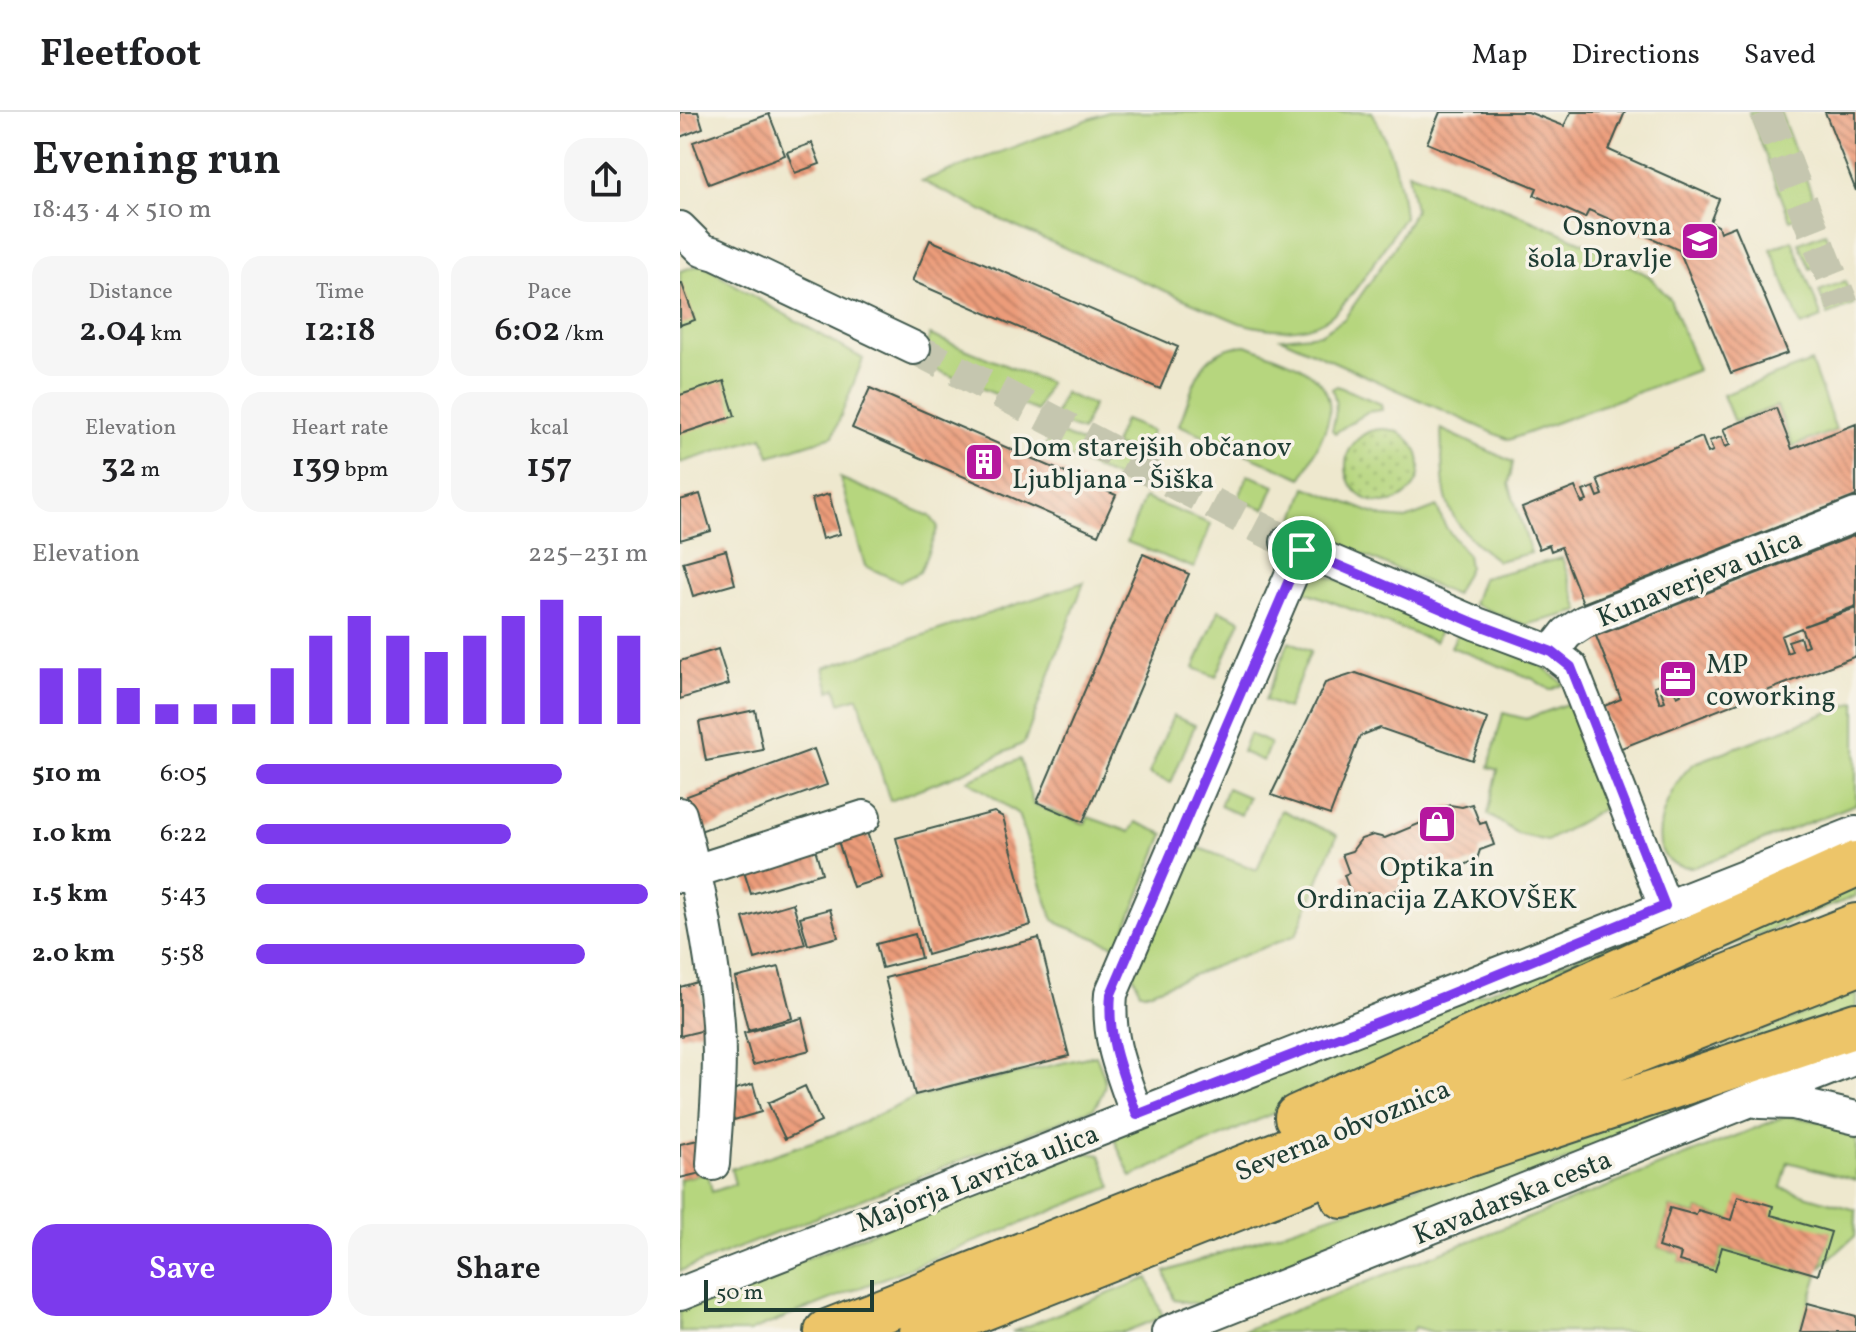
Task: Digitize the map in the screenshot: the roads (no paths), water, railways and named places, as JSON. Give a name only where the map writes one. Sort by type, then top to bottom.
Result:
[{"type":"highway","points":[[1038,1249],[1072,1221],[1109,1200],[1856,864]]},
{"type":"highway","name":"Severna obvoznica","points":[[827,1332],[1856,926]]},
{"type":"highway","name":"Severna obvoznica","points":[[922,1332],[1856,964]]},
{"type":"highway","points":[[1113,1257],[1251,1226],[1856,1025]]},
{"type":"street","points":[[680,228],[702,250],[914,348]]},
{"type":"street","name":"Kunaverjeva ulica","points":[[1552,652],[1567,633],[1584,622],[1856,515]]},
{"type":"street","points":[[1137,1115],[1111,1041],[1111,994],[1294,546],[1477,624],[1552,652],[1571,667],[1665,906]]},
{"type":"street","points":[[680,814],[688,873],[712,966],[718,1026],[713,1164]]},
{"type":"street","points":[[688,873],[864,817]]},
{"type":"street","name":"Majorja Lavriča ulica","points":[[680,1294],[1856,833]]},
{"type":"street","points":[[1856,1060],[1848,1082],[1851,1103],[1856,1110]]},
{"type":"street","name":"Kavadarska cesta","points":[[1168,1332],[1856,1060]]},
{"type":"street","points":[[1749,1102],[1793,1103],[1856,1118]]},
{"type":"tunnel","points":[[1766,112],[1843,305]]},
{"type":"tunnel","points":[[914,348],[1287,542]]},
{"type":"place","name":"Osnovna šola Dravlje","points":[[1700,241]]},
{"type":"place","name":"Dom starejših občanov Ljubljana - Šiška","points":[[984,462]]},
{"type":"place","name":"MP coworking","points":[[1678,679]]},
{"type":"place","name":"Optika in Ordinacija ZAKOVŠEK","points":[[1437,824]]}]
